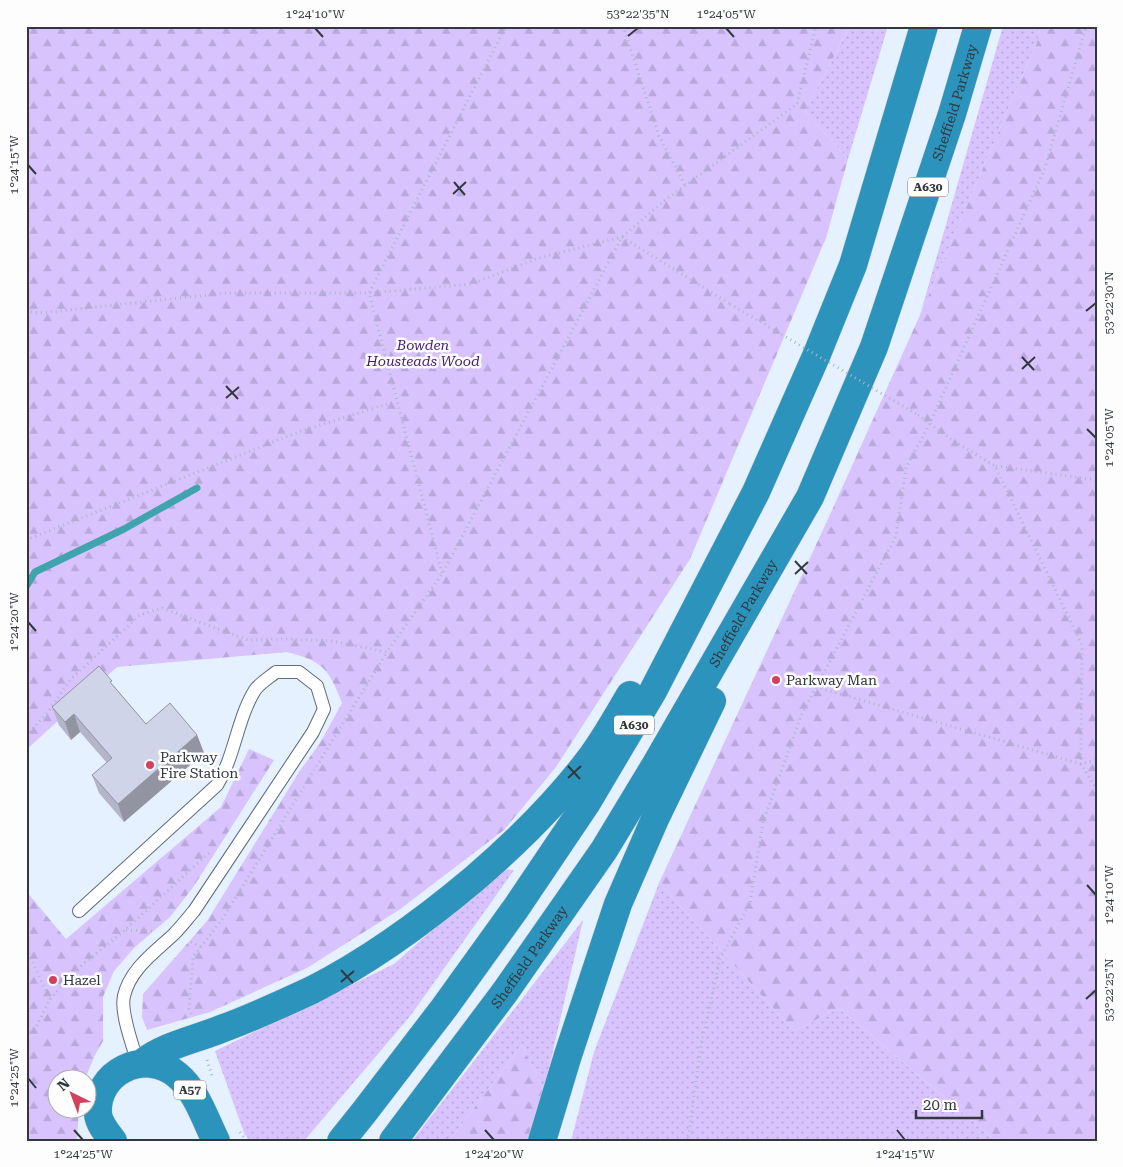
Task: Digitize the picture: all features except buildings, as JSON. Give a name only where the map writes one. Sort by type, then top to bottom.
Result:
[{"type":"highway","name":"A630","points":[[341,1141],[483,955],[586,804],[654,691],[756,492],[817,354],[853,265],[924,26]]},
{"type":"highway","name":"Sheffield Parkway","points":[[393,1141],[505,992],[604,850],[656,764],[810,497],[874,346],[952,114],[978,26]]},
{"type":"highway","points":[[104,1135],[98,1115],[100,1098],[108,1082],[122,1069],[140,1063],[164,1048],[201,1037],[254,1017],[312,990],[375,954],[412,930],[525,832],[592,756],[670,626],[756,492]]},
{"type":"highway","points":[[542,1141],[584,1007],[629,878],[655,819],[810,497]]},
{"type":"highway","name":"A57","points":[[140,1063],[152,1064],[169,1070],[182,1080],[195,1098],[216,1141]]},
{"type":"lane","points":[[78,910],[217,785],[224,775],[244,716],[256,688],[276,672],[299,672],[317,686],[324,709],[313,732],[194,911],[175,933],[144,961],[132,976],[123,997],[125,1017],[140,1063]]},
{"type":"path","points":[[442,574],[369,293],[506,26]]},
{"type":"path","points":[[623,26],[659,136],[685,186]]},
{"type":"path","points":[[201,1037],[189,1009],[193,957],[228,910],[387,652],[442,574],[622,238],[664,201],[796,104],[816,26]]},
{"type":"path","points":[[686,1141],[689,1133],[701,1045],[720,960],[750,903],[763,822],[801,716],[896,536],[906,468],[930,423],[1045,168],[1086,26]]},
{"type":"path","points":[[26,311],[40,313],[226,293],[369,293],[471,284],[539,258],[622,238],[918,415],[952,440],[995,466],[1097,480]]},
{"type":"path","points":[[26,540],[301,431],[394,402]]},
{"type":"path","points":[[995,466],[1082,645],[1081,764],[1097,790]]},
{"type":"path","points":[[26,736],[48,712],[70,680],[140,615],[162,608],[248,640],[332,641],[387,652]]},
{"type":"path","points":[[816,687],[1081,764],[1097,760]]},
{"type":"path","points":[[26,1036],[35,1029],[50,999],[82,965],[125,930],[213,849]]},
{"type":"path","points":[[26,949],[50,999]]},
{"type":"green space","name":"Bowden Housteads Wood","points":[[26,26],[850,26],[805,111],[848,159],[826,238],[690,559],[556,767],[504,830],[399,910],[307,968],[210,1012],[147,1030],[142,1017],[143,994],[207,921],[299,772],[320,743],[342,703],[333,682],[323,668],[309,659],[287,652],[117,667],[26,750]]},
{"type":"green space","points":[[850,26],[888,26],[848,159],[805,111]]},
{"type":"green space","points":[[1003,26],[1041,26],[1037,42],[920,315]]},
{"type":"green space","points":[[1041,26],[1097,26],[1097,1141],[996,1141],[839,1008],[794,1031],[659,883],[828,519],[920,315],[1037,42]]},
{"type":"green space","points":[[249,749],[274,760],[194,886],[170,917],[134,948],[114,971],[103,997],[103,1041],[89,1070],[48,1070],[48,1120],[78,1120],[77,1141],[26,1141],[26,891],[66,939],[221,807]]},
{"type":"green space","points":[[501,869],[514,870],[411,1015],[304,1141],[250,1141],[244,1133],[215,1051],[394,964]]},
{"type":"green space","points":[[659,883],[794,1031],[839,1008],[996,1141],[571,1141],[594,1052]]},
{"type":"green space","points":[[583,920],[544,1090],[522,1045],[449,1141],[412,1141]]},
{"type":"green space","points":[[522,1045],[544,1090],[528,1141],[449,1141]]},
{"type":"waterway","points":[[26,587],[35,572],[124,529],[197,488]]},
{"type":"place","name":"Parkway Man","points":[[776,680]]},
{"type":"place","name":"Parkway Fire Station","points":[[150,765]]},
{"type":"place","name":"Hazel","points":[[53,980]]}]
